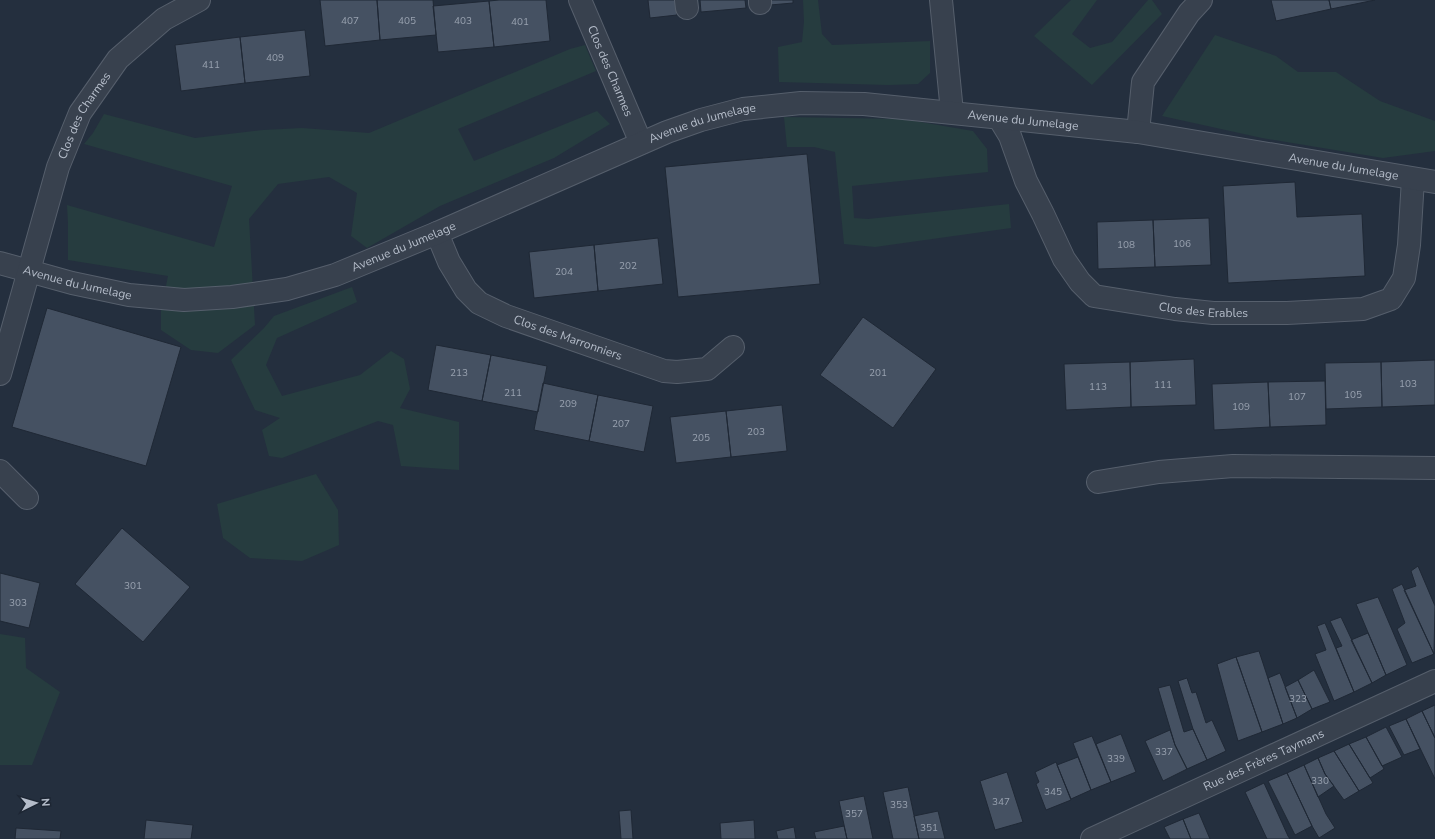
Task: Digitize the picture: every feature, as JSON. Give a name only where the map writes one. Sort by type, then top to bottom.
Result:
[{"type":"street","name":"Clos des Charmes","points":[[0,374],[58,167],[80,113],[118,59],[164,19],[199,0]]},
{"type":"street","name":"Clos des Charmes","points":[[580,0],[641,143]]},
{"type":"street","points":[[941,0],[952,112]]},
{"type":"street","points":[[1138,132],[1143,82],[1189,13],[1201,0]]},
{"type":"street","name":"Avenue du Jumelage","points":[[0,263],[72,284],[129,295],[184,300],[232,297],[287,289],[335,275],[438,233],[641,143],[701,120],[743,109],[801,103],[864,104],[1138,132],[1435,182]]},
{"type":"street","name":"Clos des Erables","points":[[999,118],[1010,136],[1026,181],[1044,214],[1064,259],[1080,282],[1094,296],[1175,309],[1213,313],[1362,309],[1390,299],[1404,278],[1409,244],[1413,179]]},
{"type":"street","name":"Clos des Marronniers","points":[[438,233],[449,262],[466,290],[480,303],[506,316],[664,371],[677,372],[707,369],[733,347]]},
{"type":"street","points":[[1098,482],[1159,472],[1234,466],[1435,468]]},
{"type":"street","points":[[0,471],[27,498]]},
{"type":"street","name":"Rue des Frères Taymans","points":[[1092,839],[1435,681]]},
{"type":"green space","points":[[803,0],[818,0],[822,34],[832,45],[930,41],[930,73],[918,84],[888,85],[779,82],[778,47],[802,42],[804,22]]},
{"type":"green space","points":[[1071,0],[1097,0],[1072,34],[1090,48],[1112,42],[1148,0],[1152,0],[1162,14],[1092,85],[1034,36]]},
{"type":"green space","points":[[1215,35],[1276,56],[1298,72],[1336,72],[1380,101],[1435,121],[1435,151],[1383,158],[1262,138],[1162,116]]},
{"type":"green space","points":[[585,45],[596,71],[458,129],[474,161],[597,111],[610,124],[554,158],[440,206],[367,248],[351,236],[357,193],[329,177],[278,184],[249,219],[255,325],[218,353],[191,350],[161,330],[161,311],[168,276],[68,260],[67,205],[214,247],[232,186],[84,144],[93,133],[104,114],[195,138],[263,130],[302,128],[369,133],[570,49]]},
{"type":"green space","points":[[784,117],[903,119],[973,131],[987,149],[988,172],[852,186],[854,218],[868,219],[1009,204],[1011,228],[875,247],[844,244],[835,152],[814,147],[787,147]]},
{"type":"green space","points":[[352,287],[357,302],[277,338],[266,365],[282,396],[360,375],[391,351],[404,359],[410,389],[400,408],[459,422],[459,470],[401,466],[393,425],[378,421],[282,458],[269,456],[262,430],[280,418],[255,410],[231,360],[264,328],[274,316]]},
{"type":"green space","points":[[316,474],[338,510],[339,545],[302,561],[250,558],[223,538],[217,504]]},
{"type":"green space","points":[[0,634],[25,638],[26,668],[60,692],[32,765],[0,765]]},
{"type":"building","points":[[320,0],[377,0],[380,40],[325,46]]},
{"type":"building","points":[[377,0],[433,0],[436,35],[380,40]]},
{"type":"building","points":[[546,0],[550,41],[494,47],[489,1]]},
{"type":"building","points":[[648,0],[676,0],[677,15],[650,18]]},
{"type":"building","points":[[700,0],[745,0],[746,8],[701,12]]},
{"type":"building","points":[[769,0],[793,0],[793,3],[770,5]]},
{"type":"building","points":[[1271,0],[1329,0],[1331,9],[1276,21]]},
{"type":"building","points":[[1329,0],[1375,0],[1331,9]]},
{"type":"building","points":[[489,1],[494,47],[438,52],[433,6]]},
{"type":"building","points":[[305,30],[310,76],[245,83],[240,37]]},
{"type":"building","points":[[240,37],[245,83],[181,91],[175,45]]},
{"type":"building","points":[[807,154],[820,284],[678,297],[665,167]]},
{"type":"building","points":[[1295,182],[1297,217],[1362,214],[1365,276],[1228,283],[1223,186]]},
{"type":"building","points":[[1209,218],[1211,265],[1155,267],[1153,220]]},
{"type":"building","points":[[1153,220],[1155,267],[1098,269],[1097,222]]},
{"type":"building","points":[[658,238],[663,284],[598,291],[594,245]]},
{"type":"building","points":[[594,245],[598,291],[534,298],[529,252]]},
{"type":"building","points":[[47,308],[181,347],[146,466],[12,427]]},
{"type":"building","points":[[863,317],[936,369],[893,428],[820,375]]},
{"type":"building","points":[[436,345],[491,355],[482,401],[428,390]]},
{"type":"building","points":[[491,355],[547,366],[538,412],[482,401]]},
{"type":"building","points":[[1194,359],[1196,405],[1131,407],[1130,362]]},
{"type":"building","points":[[1435,360],[1435,405],[1382,407],[1381,362]]},
{"type":"building","points":[[1130,362],[1131,407],[1066,410],[1064,364]]},
{"type":"building","points":[[1381,362],[1382,407],[1326,409],[1325,363]]},
{"type":"building","points":[[1325,381],[1326,425],[1270,427],[1268,382]]},
{"type":"building","points":[[1268,382],[1270,427],[1214,430],[1212,384]]},
{"type":"building","points":[[543,383],[598,395],[589,441],[534,430]]},
{"type":"building","points":[[598,395],[653,406],[644,452],[589,441]]},
{"type":"building","points":[[782,405],[787,451],[731,457],[726,411]]},
{"type":"building","points":[[726,411],[731,457],[676,463],[670,417]]},
{"type":"building","points":[[122,528],[190,587],[143,642],[75,584]]},
{"type":"building","points":[[1418,566],[1435,606],[1434,654],[1404,590],[1416,586],[1411,571]]},
{"type":"building","points":[[0,573],[40,583],[29,628],[0,621]]},
{"type":"building","points":[[1402,584],[1434,654],[1412,663],[1397,629],[1405,623],[1392,589]]},
{"type":"building","points":[[1378,597],[1407,665],[1386,675],[1356,604]]},
{"type":"building","points":[[1341,617],[1372,683],[1354,692],[1336,648],[1342,646],[1330,621]]},
{"type":"building","points":[[1325,623],[1354,692],[1334,701],[1315,654],[1326,650],[1317,626]]},
{"type":"building","points":[[1368,633],[1386,675],[1372,683],[1351,640]]},
{"type":"building","points":[[1259,651],[1283,724],[1262,732],[1236,657]]},
{"type":"building","points":[[1236,657],[1262,732],[1238,741],[1217,664]]},
{"type":"building","points":[[1314,670],[1330,702],[1312,709],[1298,680]]},
{"type":"building","points":[[1280,673],[1297,718],[1283,724],[1268,678]]},
{"type":"building","points":[[1187,678],[1192,693],[1196,692],[1206,723],[1212,720],[1226,751],[1207,760],[1193,729],[1178,681]]},
{"type":"building","points":[[1298,680],[1312,709],[1297,718],[1285,687]]},
{"type":"building","points":[[1170,685],[1184,732],[1193,729],[1207,760],[1187,769],[1175,745],[1158,688]]},
{"type":"building","points":[[1435,705],[1435,738],[1422,711]]},
{"type":"building","points":[[1422,711],[1435,738],[1435,779],[1406,719]]},
{"type":"building","points":[[1406,719],[1420,749],[1404,755],[1389,726]]},
{"type":"building","points":[[1386,727],[1402,757],[1382,766],[1366,737]]},
{"type":"building","points":[[1170,730],[1175,745],[1187,769],[1163,781],[1145,741]]},
{"type":"building","points":[[1121,734],[1136,772],[1111,782],[1096,744]]},
{"type":"building","points":[[1092,736],[1111,782],[1091,790],[1073,743]]},
{"type":"building","points":[[1366,737],[1384,769],[1370,778],[1349,744]]},
{"type":"building","points":[[1349,744],[1373,783],[1359,791],[1334,751]]},
{"type":"building","points":[[1334,751],[1359,791],[1344,800],[1325,774],[1318,758]]},
{"type":"building","points":[[1078,757],[1091,790],[1071,799],[1057,765]]},
{"type":"building","points":[[1318,758],[1325,774],[1334,786],[1318,797],[1304,765]]},
{"type":"building","points":[[1056,762],[1071,800],[1046,810],[1036,784],[1039,782],[1035,772]]},
{"type":"building","points":[[1304,765],[1326,814],[1335,828],[1319,838],[1287,773]]},
{"type":"building","points":[[1007,772],[1023,822],[995,830],[980,781]]},
{"type":"building","points":[[1287,773],[1312,826],[1295,835],[1268,781]]},
{"type":"building","points":[[1264,783],[1290,839],[1267,839],[1245,792]]},
{"type":"building","points":[[908,787],[919,839],[893,839],[883,792]]},
{"type":"building","points":[[864,796],[873,839],[847,839],[839,801]]},
{"type":"building","points":[[631,810],[633,839],[621,839],[619,811]]},
{"type":"building","points":[[938,811],[945,839],[919,839],[914,816]]},
{"type":"building","points":[[1199,813],[1210,839],[1191,839],[1183,819]]},
{"type":"building","points":[[1183,819],[1191,839],[1170,839],[1164,827]]},
{"type":"building","points":[[146,820],[193,825],[191,839],[144,839]]},
{"type":"building","points":[[754,820],[755,839],[721,839],[720,823]]},
{"type":"building","points":[[844,826],[847,839],[816,839],[814,832]]},
{"type":"building","points":[[794,827],[796,839],[778,839],[776,831]]},
{"type":"building","points":[[16,828],[61,831],[60,839],[15,839]]}]
